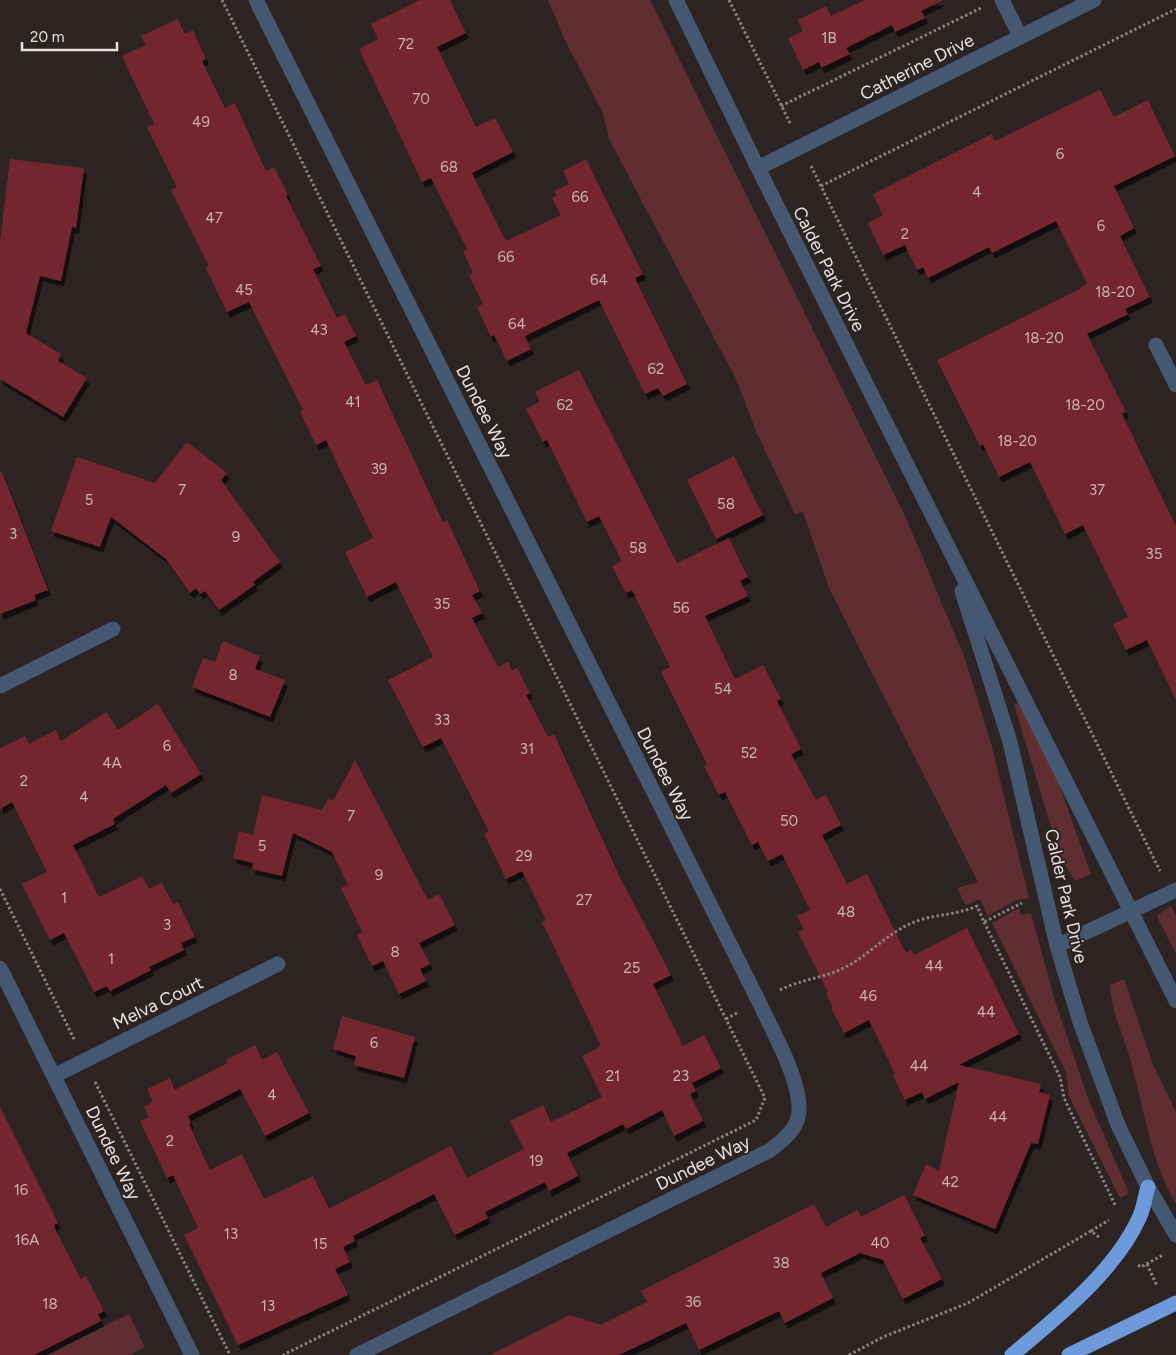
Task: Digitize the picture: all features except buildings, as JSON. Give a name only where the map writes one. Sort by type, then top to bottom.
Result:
[{"type":"highway","points":[[1012,1355],[1066,1309],[1118,1253],[1140,1216],[1148,1187]]},
{"type":"highway","points":[[1069,1355],[1176,1302]]},
{"type":"street","name":"Dundee Way","points":[[256,0],[759,1002],[796,1085],[801,1104],[797,1122],[786,1138],[760,1156],[357,1355]]},
{"type":"street","name":"Calder Park Drive","points":[[676,0],[758,168],[1176,1001]]},
{"type":"street","name":"Catherine Drive","points":[[758,168],[1094,0]]},
{"type":"street","points":[[995,2],[1020,36]]},
{"type":"street","points":[[1156,345],[1176,385]]},
{"type":"street","name":"Calder Park Drive","points":[[951,554],[1010,742],[1057,946],[1080,1022],[1115,1117],[1148,1187],[1176,1235]]},
{"type":"street","points":[[0,686],[113,629]]},
{"type":"street","points":[[1057,946],[1133,912],[1174,891]]},
{"type":"street","name":"Melva Court","points":[[54,1076],[278,964]]},
{"type":"street","name":"Dundee Way","points":[[0,968],[192,1355]]},
{"type":"path","points":[[222,0],[765,1098],[756,1120],[282,1355]]},
{"type":"path","points":[[729,0],[781,106],[995,2]]},
{"type":"path","points":[[1174,891],[820,186],[1176,9]]},
{"type":"path","points":[[0,889],[230,1355]]},
{"type":"path","points":[[984,922],[1012,907],[1046,894]]},
{"type":"path","points":[[726,1019],[796,982],[846,968],[916,921],[961,913],[977,906],[1060,1077],[1064,1098],[1116,1204],[1116,1211]]},
{"type":"path","points":[[849,1355],[883,1337],[968,1303],[1111,1219]]},
{"type":"path","points":[[1091,1231],[1118,1253],[1141,1267],[1169,1252]]},
{"type":"shaded area","points":[[548,0],[650,0],[906,518],[964,656],[991,743],[1029,898],[1016,900],[988,916],[980,899],[966,905],[957,888],[978,882],[829,588],[803,512],[795,514],[756,431],[736,379],[609,139],[603,113],[565,40]]},
{"type":"shaded area","points":[[1021,701],[1055,773],[1091,874],[1075,881],[1060,856],[1014,705]]},
{"type":"shaded area","points":[[1171,906],[1176,916],[1176,954],[1158,919],[1158,915]]},
{"type":"shaded area","points":[[1019,908],[1021,915],[1031,913],[1055,1001],[1089,1101],[1127,1188],[1128,1194],[1120,1198],[1069,1096],[1066,1072],[992,923]]},
{"type":"shaded area","points":[[1124,979],[1153,1065],[1176,1112],[1176,1204],[1160,1170],[1148,1133],[1130,1059],[1113,1004],[1110,985]]},
{"type":"shaded area","points":[[129,1314],[145,1347],[130,1355],[45,1355]]}]
